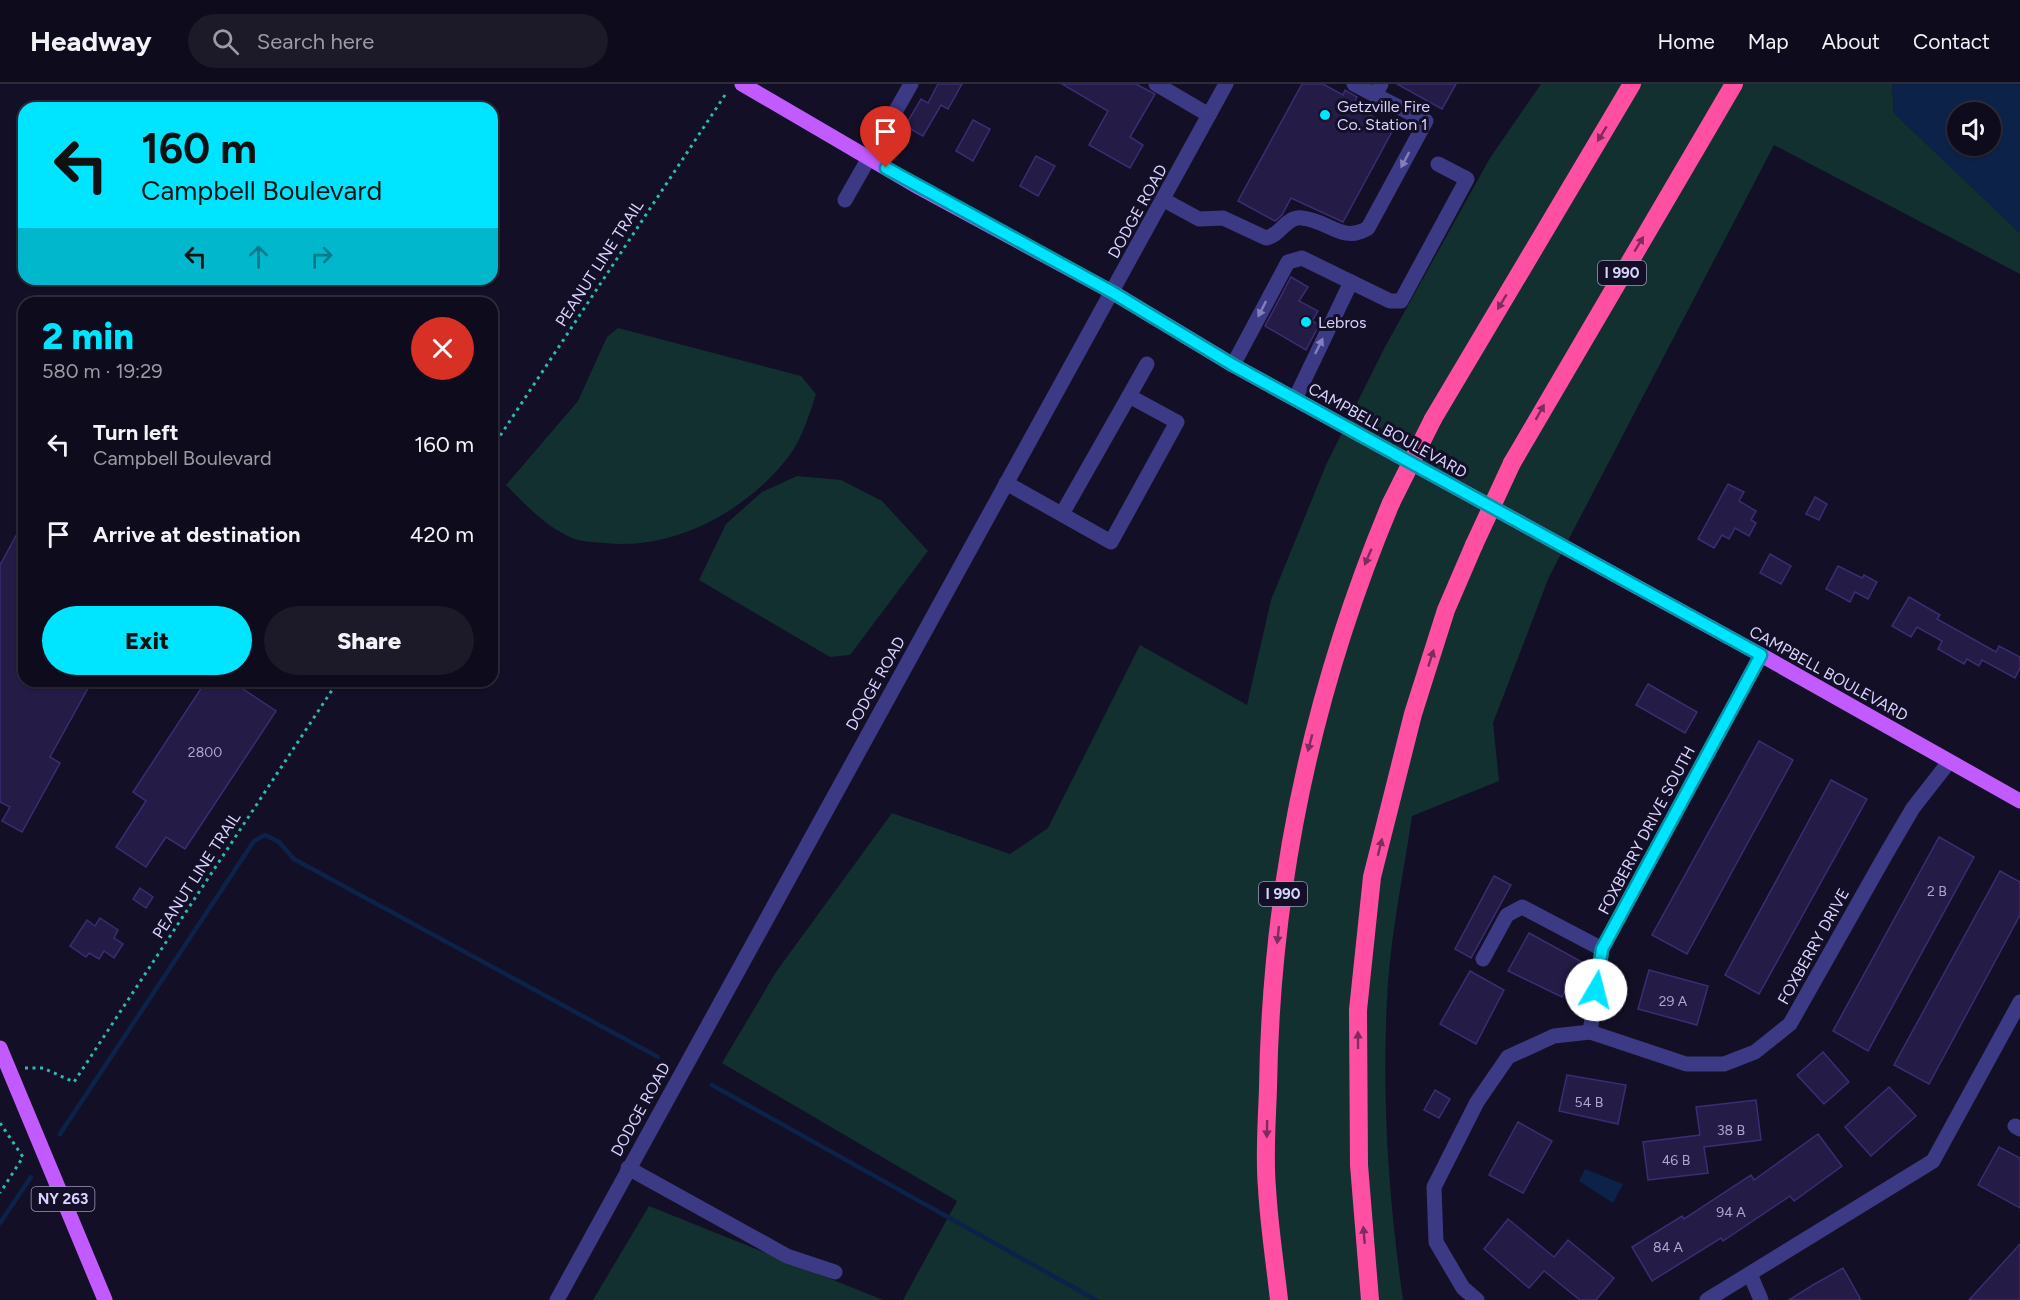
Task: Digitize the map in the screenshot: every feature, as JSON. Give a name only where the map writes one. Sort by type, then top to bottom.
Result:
[{"type":"highway","name":"I 990","points":[[1279,1300],[1266,1186],[1269,1026],[1287,854],[1305,762],[1330,665],[1360,576],[1391,503],[1433,419],[1632,84]]},
{"type":"highway","name":"I 990","points":[[1370,1300],[1359,1165],[1358,1010],[1372,877],[1413,714],[1446,610],[1512,463],[1734,84]]},
{"type":"main road","name":"CAMPBELL BOULEVARD","points":[[742,84],[870,159],[1112,292],[1233,365],[1761,655],[2020,801]]},
{"type":"main road","name":"NY 263","points":[[0,1048],[105,1300]]},
{"type":"street","points":[[845,200],[911,84]]},
{"type":"street","points":[[1156,84],[1209,115]]},
{"type":"street","name":"DODGE ROAD","points":[[557,1300],[1226,84]]},
{"type":"street","points":[[1164,200],[1199,219],[1223,218],[1266,238],[1272,237],[1285,224],[1299,217],[1347,235],[1360,233],[1368,228],[1426,121],[1378,90],[1354,84]]},
{"type":"street","points":[[1233,365],[1288,262],[1302,258],[1390,301],[1401,301],[1467,179],[1438,164]]},
{"type":"street","points":[[1294,399],[1351,282]]},
{"type":"street","points":[[1062,514],[1147,364]]},
{"type":"street","points":[[1006,483],[1111,542],[1177,422],[1129,396]]},
{"type":"street","name":"FOXBERRY DRIVE SOUTH","points":[[1590,1032],[1602,949],[1761,655]]},
{"type":"street","name":"FOXBERRY DRIVE","points":[[1477,1300],[1462,1288],[1436,1242],[1434,1187],[1477,1102],[1508,1057],[1554,1036],[1590,1032],[1686,1065],[1724,1064],[1755,1052],[1790,1024],[1913,808],[1949,762]]},
{"type":"street","points":[[1483,959],[1507,915],[1522,907],[1602,949]]},
{"type":"street","points":[[1707,1300],[1933,1161],[2020,1002]]},
{"type":"street","points":[[628,1168],[788,1256],[835,1272]]},
{"type":"street","points":[[1750,1274],[1761,1300]]},
{"type":"path","name":"PEANUT LINE TRAIL","points":[[498,439],[727,92]]},
{"type":"path","name":"PEANUT LINE TRAIL","points":[[8,1069],[43,1068],[74,1082],[334,687]]},
{"type":"path","points":[[0,1123],[23,1157],[0,1193]]},
{"type":"green space","points":[[1541,84],[1892,84],[1894,113],[2020,233],[2020,274],[1774,145],[1549,577],[1493,723],[1499,781],[1412,816],[1392,941],[1385,1062],[1390,1182],[1403,1300],[903,1300],[957,1201],[722,1063],[776,972],[892,813],[1010,854],[1048,828],[1140,645],[1247,705],[1271,600],[1326,465],[1386,345],[1490,158]]},
{"type":"green space","points":[[618,328],[801,376],[816,394],[794,449],[772,476],[730,510],[707,523],[657,541],[630,544],[588,542],[572,538],[545,521],[506,485],[578,401],[607,337]]},
{"type":"green space","points":[[797,476],[841,480],[882,501],[928,551],[850,655],[830,657],[699,580],[726,524],[762,492]]},
{"type":"green space","points":[[649,1206],[883,1300],[593,1300]]},
{"type":"water","points":[[1892,84],[2020,84],[2020,233],[1894,113]]},
{"type":"water","points":[[1585,1169],[1623,1184],[1613,1203],[1579,1181]]},
{"type":"building","points":[[938,84],[962,84],[948,109],[941,105],[923,136],[905,126],[921,99],[928,103]]},
{"type":"building","points":[[1062,84],[1136,84],[1155,94],[1130,137],[1143,145],[1130,168],[1089,145],[1108,111]]},
{"type":"building","points":[[1302,84],[1323,84],[1343,95],[1345,90],[1357,97],[1353,106],[1394,128],[1343,222],[1291,198],[1282,215],[1275,221],[1238,201]]},
{"type":"building","points":[[1397,84],[1456,84],[1442,109]]},
{"type":"building","points":[[973,120],[990,129],[973,161],[956,151]]},
{"type":"building","points":[[1036,156],[1055,166],[1038,196],[1020,186]]},
{"type":"building","points":[[1291,277],[1308,287],[1299,301],[1318,311],[1312,321],[1319,325],[1306,350],[1265,326]]},
{"type":"building","points":[[1728,484],[1744,492],[1739,501],[1756,511],[1751,520],[1756,523],[1749,536],[1735,528],[1729,539],[1722,535],[1714,548],[1698,539]]},
{"type":"building","points":[[1815,497],[1827,504],[1819,520],[1806,514]]},
{"type":"building","points":[[18,532],[18,687],[89,687],[50,757],[60,763],[22,832],[2,821],[10,807],[0,802],[0,565]]},
{"type":"building","points":[[1770,554],[1791,566],[1781,584],[1760,573]]},
{"type":"building","points":[[1838,566],[1862,578],[1864,575],[1877,582],[1868,599],[1855,592],[1850,602],[1826,589]]},
{"type":"building","points":[[1909,597],[1940,615],[1937,619],[1996,652],[1999,646],[2020,657],[2020,668],[2015,678],[1982,660],[1979,666],[1967,659],[1964,664],[1938,649],[1942,641],[1917,627],[1911,637],[1892,626]]},
{"type":"building","points":[[1648,684],[1697,712],[1685,733],[1636,705]]},
{"type":"building","points":[[202,687],[240,687],[276,711],[185,849],[166,837],[146,867],[116,847],[146,801],[133,792]]},
{"type":"building","points":[[1759,741],[1793,760],[1687,954],[1652,935]]},
{"type":"building","points":[[1831,780],[1867,799],[1759,994],[1725,975]]},
{"type":"building","points":[[1939,837],[1974,857],[1868,1051],[1833,1031]]},
{"type":"building","points":[[2000,871],[2020,882],[2020,915],[1929,1084],[1894,1065]]},
{"type":"building","points":[[1494,876],[1511,885],[1471,958],[1455,949]]},
{"type":"building","points":[[140,888],[153,897],[146,908],[133,899]]},
{"type":"building","points":[[100,918],[118,930],[114,938],[123,944],[114,958],[104,951],[99,959],[89,953],[86,957],[70,946],[87,920],[95,926]]},
{"type":"building","points":[[1529,933],[1582,962],[1562,997],[1508,971]]},
{"type":"building","points":[[1649,970],[1708,986],[1697,1025],[1638,1009]]},
{"type":"building","points":[[1470,971],[1504,990],[1476,1044],[1440,1024]]},
{"type":"building","points":[[1823,1052],[1849,1082],[1824,1104],[1797,1075]]},
{"type":"building","points":[[1567,1075],[1626,1085],[1618,1124],[1559,1111]]},
{"type":"building","points":[[1889,1087],[1916,1116],[1871,1156],[1845,1127]]},
{"type":"building","points":[[1435,1090],[1450,1099],[1439,1118],[1424,1110]]},
{"type":"building","points":[[1756,1100],[1761,1140],[1704,1147],[1708,1173],[1648,1180],[1643,1142],[1700,1135],[1696,1107]]},
{"type":"building","points":[[1518,1122],[1552,1141],[1523,1193],[1489,1175]]},
{"type":"building","points":[[1818,1134],[1842,1166],[1794,1201],[1790,1196],[1723,1241],[1721,1238],[1652,1281],[1632,1247],[1682,1216],[1684,1219],[1751,1175],[1754,1180]]},
{"type":"building","points":[[1999,1147],[2020,1158],[2020,1208],[1978,1185]]},
{"type":"building","points":[[1508,1219],[1554,1257],[1568,1240],[1614,1278],[1596,1300],[1580,1300],[1544,1271],[1529,1288],[1484,1249]]},
{"type":"building","points":[[2020,1244],[2020,1300],[1969,1300]]},
{"type":"building","points":[[1843,1268],[1861,1300],[1789,1300],[1813,1285]]},
{"type":"waterway","points":[[60,1134],[254,841],[265,835],[279,842],[294,859],[658,1057]]},
{"type":"waterway","points":[[712,1085],[1096,1300]]},
{"type":"waterway","points":[[0,1223],[31,1177]]},
{"type":"place","name":"Getzville Fire Co. Station 1","points":[[1325,115]]},
{"type":"place","name":"Lebros","points":[[1306,322]]},
{"type":"route","points":[[886,168],[1112,292],[1233,365],[1761,655],[1602,949],[1596,990]]}]
